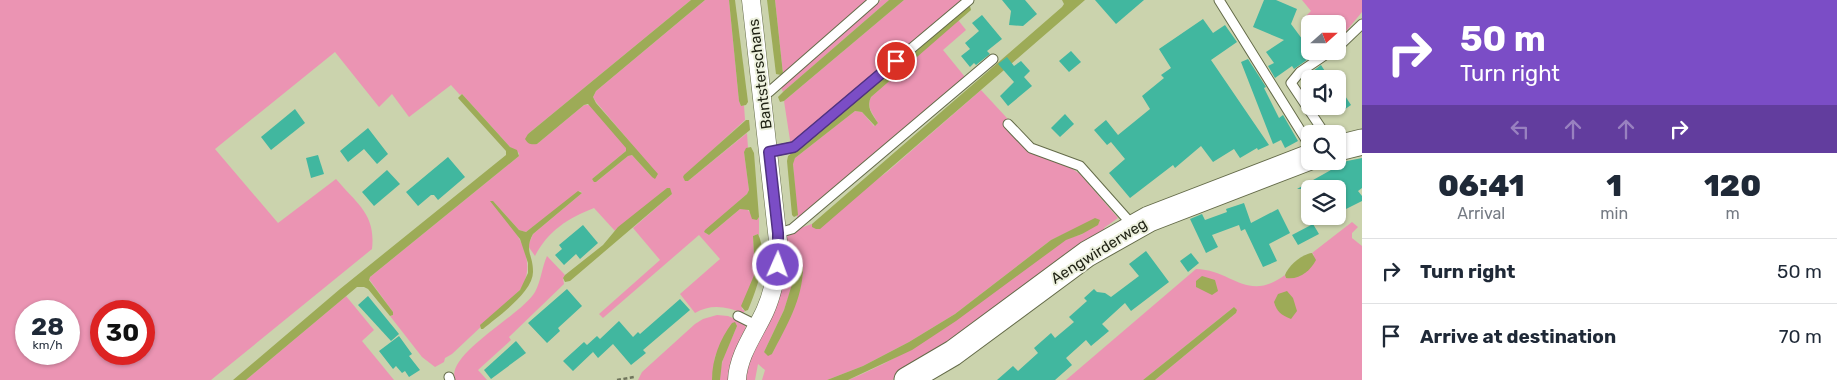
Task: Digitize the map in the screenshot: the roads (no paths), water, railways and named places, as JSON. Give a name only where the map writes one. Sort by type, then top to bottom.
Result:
[{"type":"street","name":"Bantsterschans","points":[[737,380],[739,366],[772,294],[776,279],[778,233],[752,0]]},
{"type":"street","points":[[1346,146],[1362,142]]},
{"type":"street","name":"Aengwirderweg","points":[[907,380],[953,354],[1052,279],[1088,254],[1132,228],[1149,219],[1301,161]]},
{"type":"lane","points":[[762,92],[769,92],[874,0]]},
{"type":"lane","points":[[769,152],[794,147],[969,0]]},
{"type":"lane","points":[[1230,0],[1221,4],[1301,132]]},
{"type":"lane","points":[[1346,39],[1362,24]]},
{"type":"lane","points":[[778,233],[792,229],[992,59]]},
{"type":"lane","points":[[1318,60],[1300,72],[1292,83],[1319,125]]},
{"type":"lane","points":[[1008,124],[1031,148],[1080,166],[1128,220],[1132,228]]},
{"type":"lane","points":[[738,316],[758,326]]}]
